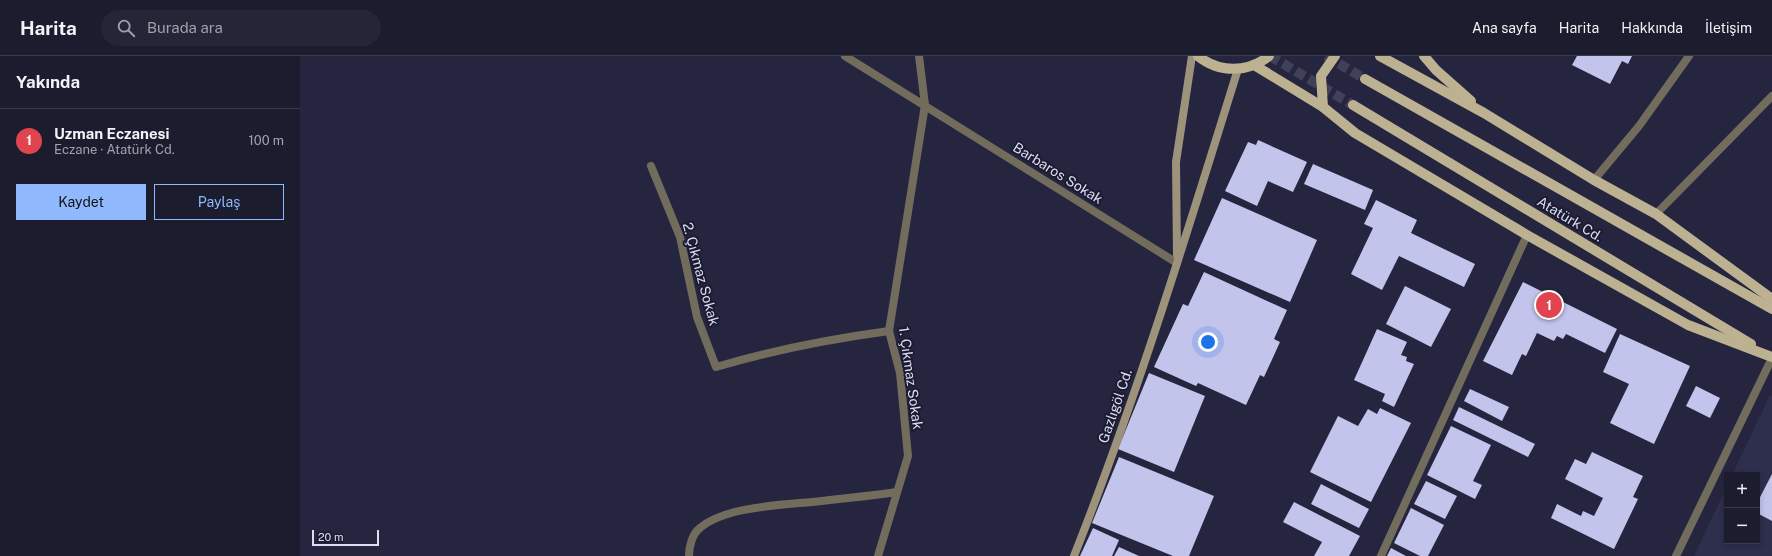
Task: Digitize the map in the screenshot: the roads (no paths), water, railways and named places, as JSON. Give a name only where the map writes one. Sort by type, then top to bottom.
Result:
[{"type":"main road","points":[[1198,56],[1206,62],[1221,68],[1238,70],[1254,66],[1269,56]]},
{"type":"main road","points":[[1323,107],[1321,76],[1335,56]]},
{"type":"main road","points":[[1380,56],[1484,113],[1594,180],[1656,214],[1772,299]]},
{"type":"main road","points":[[1424,56],[1436,70],[1484,113]]},
{"type":"main road","points":[[1254,66],[1323,107],[1355,133],[1527,235],[1688,325],[1772,357]]},
{"type":"main road","name":"Atatürk Cd.","points":[[1365,79],[1772,309]]},
{"type":"main road","name":"Atatürk Cd.","points":[[1353,105],[1772,357]]},
{"type":"street","name":"Barbaros Sokak","points":[[845,56],[1177,263]]},
{"type":"street","name":"1. Çıkmaz Sokak","points":[[878,556],[908,456],[900,373],[888,331],[925,105],[919,56]]},
{"type":"street","name":"Gazlıgöl Cd.","points":[[1177,263],[1176,162],[1192,56]]},
{"type":"street","points":[[1594,180],[1639,126],[1689,56]]},
{"type":"street","name":"Gazlıgöl Cd.","points":[[1074,556],[1099,493],[1177,263],[1238,70]]},
{"type":"street","points":[[1656,214],[1772,96]]},
{"type":"street","name":"2. Çıkmaz Sokak","points":[[651,166],[680,237],[697,316],[716,368],[754,356],[820,342],[888,331]]},
{"type":"street","points":[[1381,556],[1527,235]]},
{"type":"street","points":[[1676,556],[1772,357]]},
{"type":"street","points":[[689,556],[690,545],[698,529],[707,523],[727,515],[755,508],[897,492]]},
{"type":"tunnel","points":[[1270,56],[1353,105]]},
{"type":"tunnel","points":[[1326,56],[1365,79]]},
{"type":"place","name":"Uzman Eczanesi","points":[[1549,305]]}]
